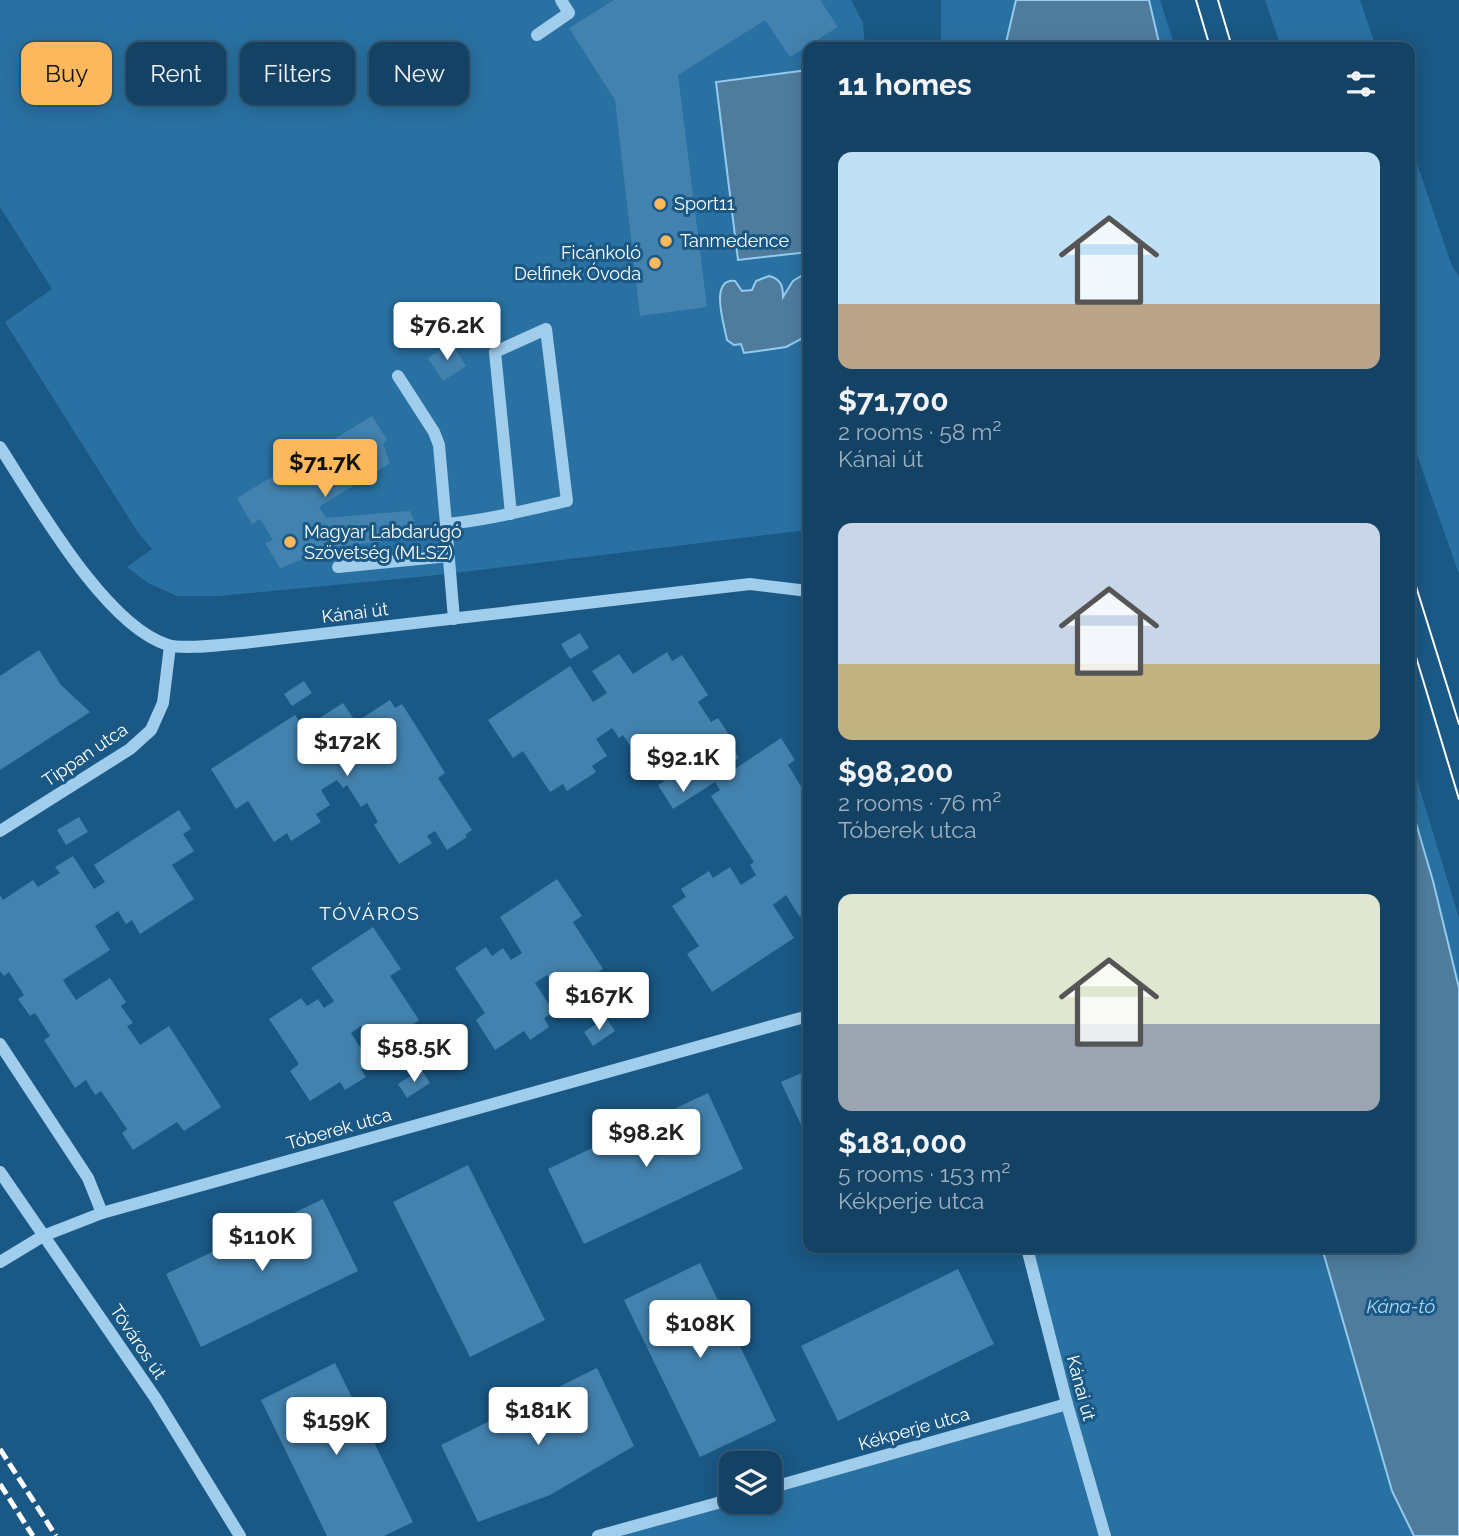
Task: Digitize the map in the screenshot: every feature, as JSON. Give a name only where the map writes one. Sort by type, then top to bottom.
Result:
[{"type":"street","points":[[537,35],[569,13],[561,0]]},
{"type":"street","points":[[446,524],[511,514],[567,501],[546,329],[495,352],[511,514]]},
{"type":"street","points":[[398,376],[434,432],[439,445],[454,619]]},
{"type":"street","name":"Kánai út","points":[[0,447],[45,517],[107,600],[142,633],[170,646],[243,643],[750,584],[803,590]]},
{"type":"street","points":[[338,567],[449,556]]},
{"type":"street","name":"Tippan utca","points":[[0,831],[130,750],[151,730],[163,703],[170,646]]},
{"type":"street","name":"Tóberek utca","points":[[0,1262],[43,1236],[102,1213],[803,1017]]},
{"type":"street","points":[[0,1044],[88,1178],[102,1213]]},
{"type":"street","name":"Tóváros út","points":[[0,1172],[156,1399],[240,1536]]},
{"type":"street","name":"Kánai út","points":[[1028,1253],[1067,1404],[1105,1536]]},
{"type":"street","name":"Kékperje utca","points":[[782,1485],[1067,1404]]},
{"type":"street","points":[[598,1536],[719,1503]]},
{"type":"shaded area","points":[[0,0],[851,0],[863,23],[865,42],[803,42],[803,531],[438,575],[219,596],[177,596],[148,583],[127,567],[152,549],[137,531],[5,322],[52,289],[0,207]]},
{"type":"shaded area","points":[[941,0],[1016,0],[1006,42],[941,42]]},
{"type":"shaded area","points":[[1149,0],[1160,0],[1173,42],[1159,42]]},
{"type":"shaded area","points":[[1265,0],[1360,0],[1374,42],[1279,42]]},
{"type":"shaded area","points":[[1415,158],[1452,266],[1459,276],[1459,574],[1415,449]]},
{"type":"shaded area","points":[[1415,773],[1459,918],[1459,988],[1415,820]]},
{"type":"shaded area","points":[[1028,1253],[1323,1253],[1392,1491],[1414,1536],[598,1536],[719,1505],[719,1514],[782,1514],[782,1485],[1067,1404]]},
{"type":"water","points":[[1016,0],[1149,0],[1159,42],[1006,42]]},
{"type":"water","points":[[803,71],[803,253],[738,260],[716,82]]},
{"type":"water","points":[[803,275],[803,340],[786,347],[744,353],[741,344],[734,345],[727,340],[720,294],[727,282],[735,281],[742,291],[752,290],[756,281],[769,276],[780,284],[783,297],[793,281]]},
{"type":"water","name":"Kána-tó","points":[[1415,820],[1459,988],[1459,1536],[1414,1536],[1392,1491],[1323,1253],[1415,1253]]},
{"type":"building","name":"Sport11","points":[[614,0],[820,0],[838,27],[814,42],[803,42],[803,49],[790,57],[765,20],[678,75],[707,307],[640,316],[615,100],[569,28]]},
{"type":"building","points":[[451,343],[466,366],[443,381],[428,358]]},
{"type":"building","points":[[372,416],[387,440],[383,444],[390,463],[319,507],[326,518],[410,511],[421,537],[334,547],[280,568],[265,543],[273,540],[260,519],[252,524],[237,498]]},
{"type":"building","points":[[580,633],[589,648],[570,659],[561,644]]},
{"type":"building","points":[[39,650],[61,685],[90,712],[0,770],[0,676]]},
{"type":"building","points":[[667,652],[672,661],[682,655],[708,695],[698,702],[711,722],[718,718],[731,738],[728,740],[739,758],[731,763],[735,769],[781,738],[795,760],[788,765],[803,787],[803,915],[800,917],[786,895],[773,905],[794,938],[712,992],[687,954],[699,946],[672,906],[686,897],[681,889],[709,871],[713,878],[730,867],[741,885],[756,875],[750,865],[754,862],[711,796],[720,790],[715,782],[673,809],[658,785],[664,782],[657,772],[651,776],[643,766],[649,761],[643,752],[637,756],[623,735],[619,738],[612,728],[596,739],[607,756],[592,766],[596,772],[567,791],[563,784],[550,792],[523,751],[513,758],[488,720],[570,666],[593,702],[607,693],[592,671],[619,654],[633,674]]},
{"type":"building","points":[[304,681],[312,693],[292,706],[284,694]]},
{"type":"building","points":[[390,700],[395,708],[402,704],[423,737],[445,773],[438,778],[472,830],[465,835],[467,837],[447,850],[435,831],[427,836],[432,843],[399,864],[374,825],[378,822],[367,803],[361,807],[347,785],[343,788],[337,780],[321,790],[330,805],[316,814],[321,822],[291,841],[287,833],[274,842],[248,801],[236,809],[211,769],[295,715],[304,728],[343,703],[356,722]]},
{"type":"building","points":[[179,810],[191,829],[183,834],[194,851],[172,865],[194,899],[140,934],[132,920],[126,924],[118,911],[95,926],[110,950],[63,980],[76,1000],[110,978],[126,1002],[121,1006],[133,1023],[127,1026],[140,1045],[169,1026],[221,1107],[184,1131],[177,1122],[133,1150],[122,1133],[127,1129],[101,1091],[95,1095],[86,1080],[75,1088],[44,1040],[50,1036],[35,1013],[30,1016],[18,999],[24,995],[9,972],[4,976],[0,971],[0,895],[3,900],[33,880],[38,887],[60,873],[55,867],[73,856],[94,889],[105,882],[94,865]]},
{"type":"building","points":[[79,817],[88,832],[66,845],[57,830]]},
{"type":"building","points":[[557,879],[582,916],[573,922],[603,969],[583,982],[578,973],[556,988],[547,975],[535,983],[554,1012],[544,1018],[549,1027],[530,1040],[524,1031],[495,1050],[476,1020],[485,1013],[455,968],[486,947],[492,956],[503,948],[511,960],[522,953],[500,917]]},
{"type":"building","points":[[373,927],[401,969],[390,976],[419,1020],[399,1034],[393,1024],[370,1040],[361,1026],[351,1033],[371,1064],[361,1070],[366,1077],[345,1090],[340,1082],[310,1101],[290,1071],[299,1064],[269,1019],[301,998],[307,1006],[318,999],[324,1008],[334,1001],[311,968]]},
{"type":"building","points":[[606,1018],[615,1031],[593,1046],[584,1032]]},
{"type":"building","points":[[421,1069],[430,1083],[407,1098],[398,1084]]},
{"type":"building","points":[[803,1072],[803,1129],[781,1082]]},
{"type":"building","points":[[708,1093],[743,1169],[584,1244],[548,1169]]},
{"type":"building","points":[[468,1165],[545,1320],[470,1357],[393,1202]]},
{"type":"building","points":[[323,1199],[358,1271],[201,1347],[166,1274]]},
{"type":"building","points":[[700,1263],[776,1421],[700,1457],[624,1300]]},
{"type":"building","points":[[958,1269],[994,1344],[838,1421],[801,1346]]},
{"type":"building","points":[[335,1363],[413,1522],[384,1536],[327,1536],[261,1400]]},
{"type":"building","points":[[597,1368],[634,1446],[550,1495],[478,1522],[441,1445]]},
{"type":"tram line","points":[[1196,0],[1209,42]]},
{"type":"tram line","points":[[1218,0],[1231,42]]},
{"type":"tram line","points":[[1415,583],[1459,724]]},
{"type":"tram line","points":[[1415,654],[1459,799]]},
{"type":"railway","points":[[0,1449],[56,1536]]},
{"type":"railway","points":[[0,1484],[33,1536]]},
{"type":"place","name":"Sport11","points":[[660,204]]},
{"type":"place","name":"Tanmedence","points":[[666,241]]},
{"type":"place","name":"Ficánkoló Delfinek Óvoda","points":[[655,263]]},
{"type":"place","name":"Magyar Labdarúgó Szövetség (MLSZ)","points":[[290,542]]},
{"type":"district","name":"TÓVÁROS","points":[[370,913]]}]
